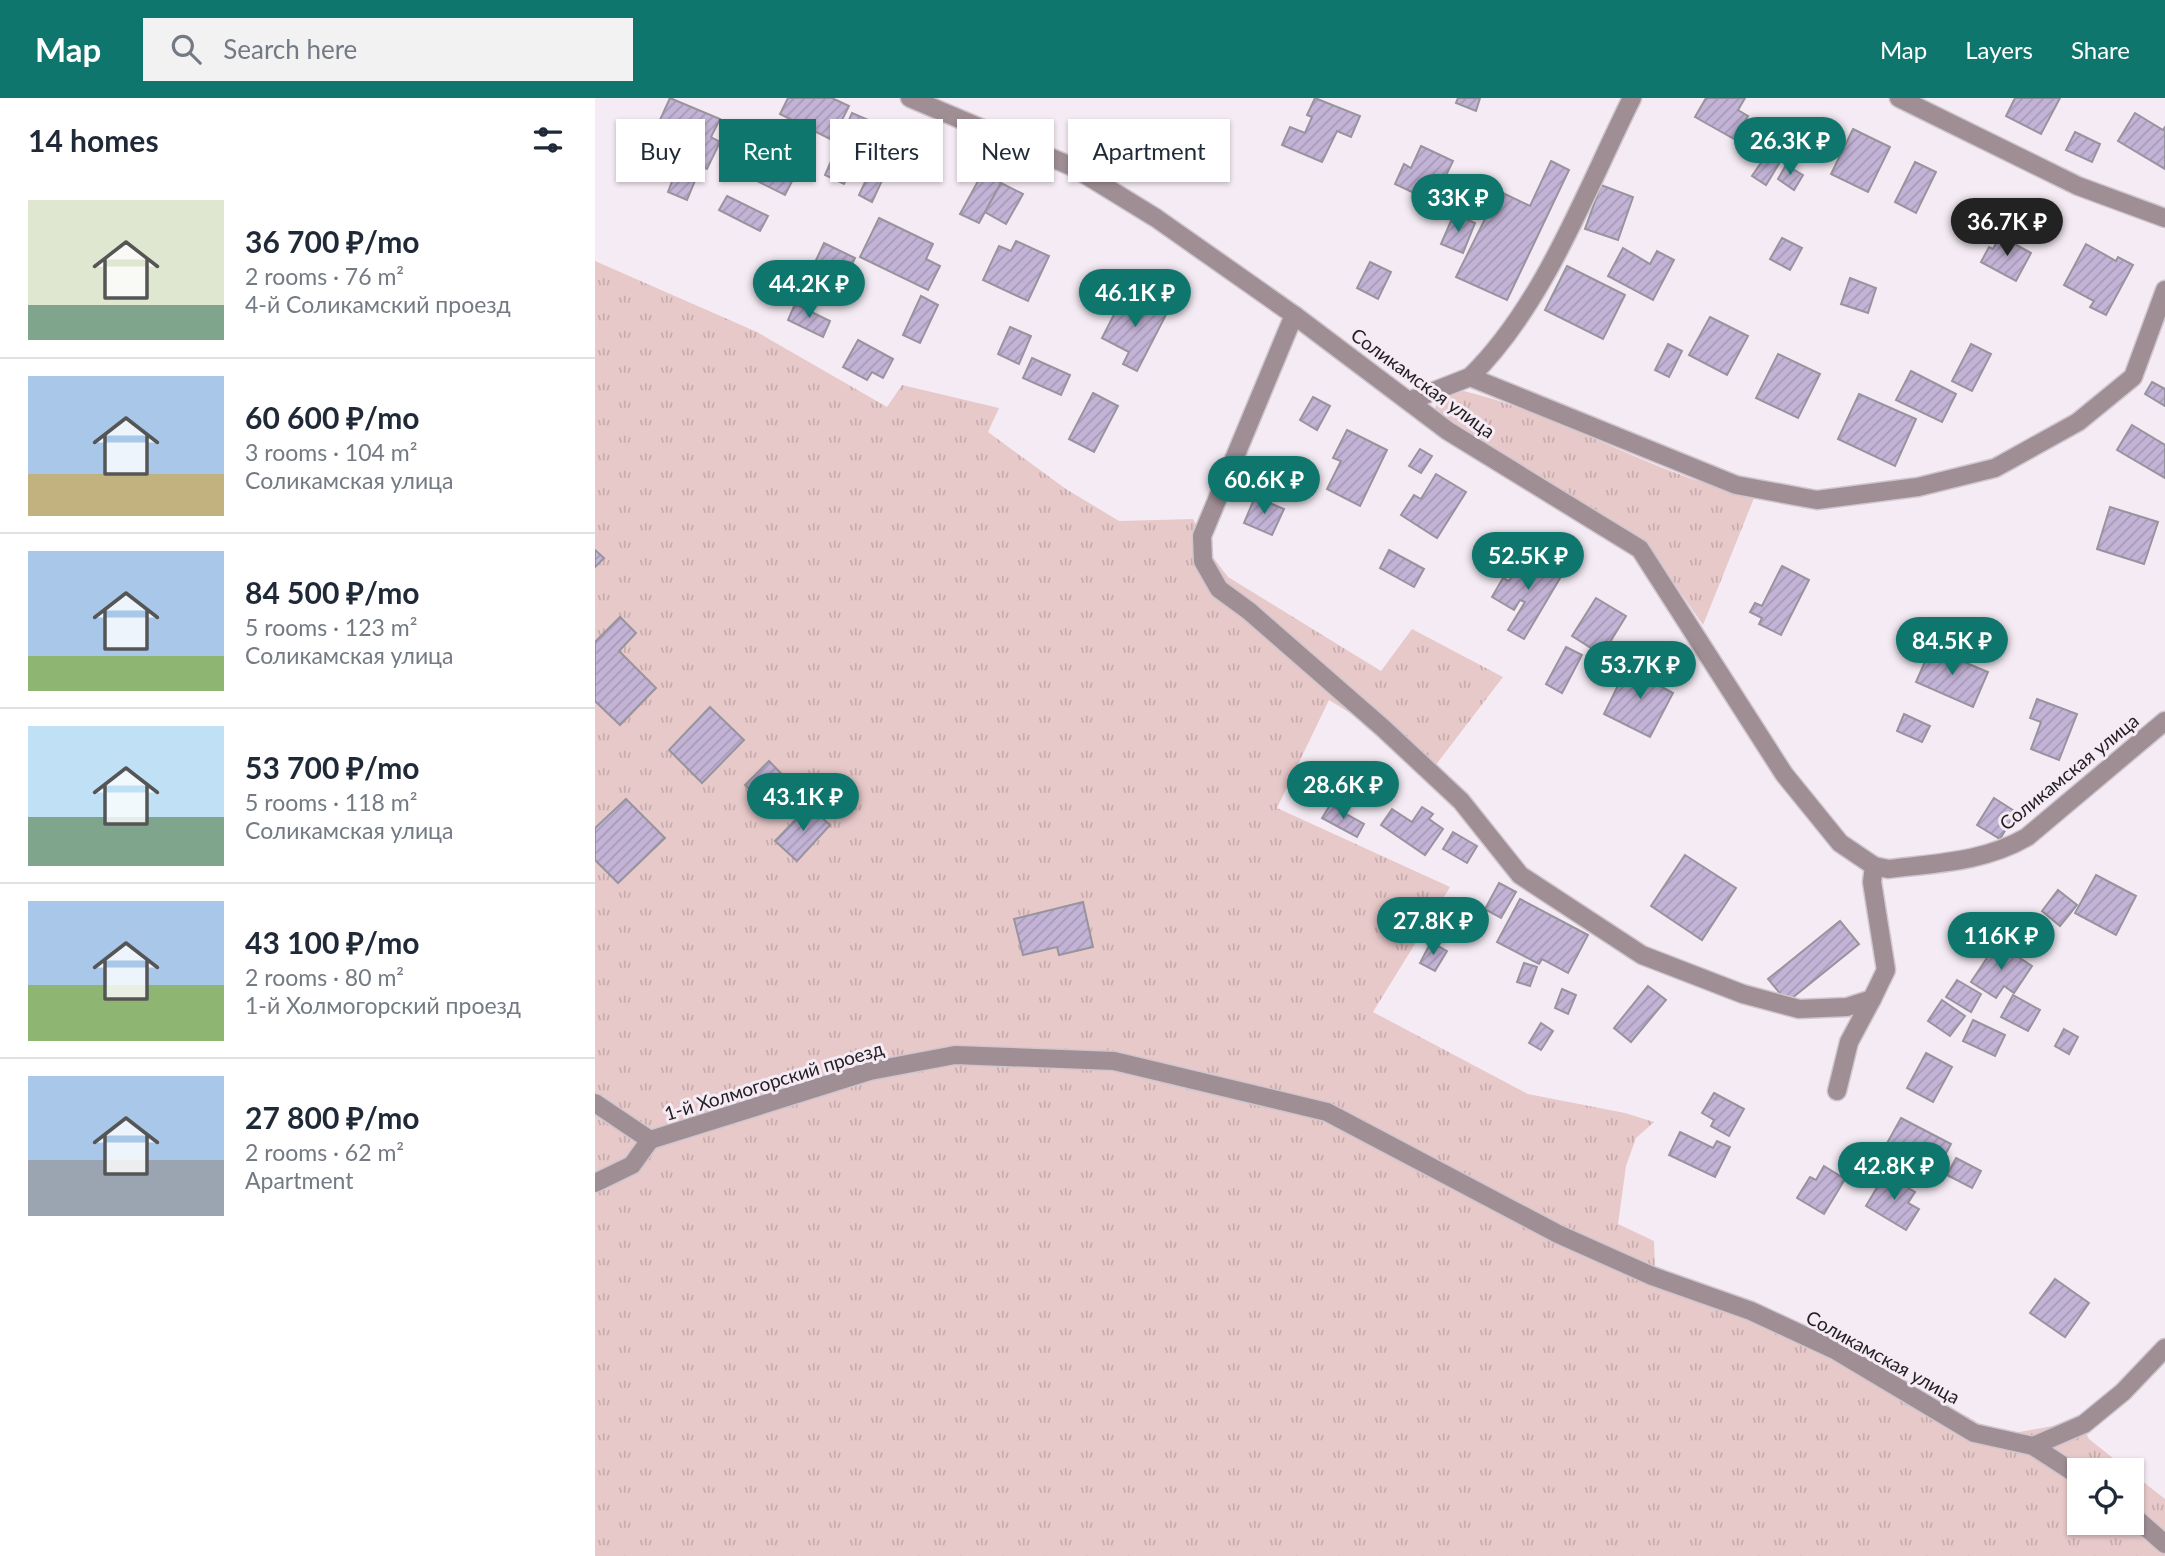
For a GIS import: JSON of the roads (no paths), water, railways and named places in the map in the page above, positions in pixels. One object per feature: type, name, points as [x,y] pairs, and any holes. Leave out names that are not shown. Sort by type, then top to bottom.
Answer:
[{"type":"street","name":"Соликамская улица","points":[[910,98],[1073,167],[1156,218],[1294,315],[1448,431],[1640,549],[1784,774],[1840,843],[1874,866],[1888,869],[1963,860],[2005,849],[2027,837],[2165,722]]},
{"type":"street","points":[[1409,401],[1470,377],[1495,352],[1555,255],[1632,98]]},
{"type":"street","points":[[1899,98],[2078,187],[2165,220]]},
{"type":"street","points":[[1470,377],[1736,485],[1817,500],[1918,487],[1995,468],[2078,422],[2133,377],[2165,290]]},
{"type":"street","points":[[1294,315],[1202,536],[1203,561],[1219,589],[1249,611],[1383,728],[1461,801],[1520,875],[1642,955],[1743,994],[1800,1009],[1847,1007],[1872,999]]},
{"type":"street","points":[[1837,1091],[1849,1042],[1886,970],[1871,882],[1874,866]]},
{"type":"street","name":"1-й Холмогорский проезд","points":[[595,1103],[650,1140],[870,1071],[955,1055],[1114,1060],[1327,1112],[1558,1234]]},
{"type":"street","points":[[595,1183],[632,1165],[650,1140]]},
{"type":"street","name":"Соликамская улица","points":[[1558,1234],[1652,1276],[1751,1311],[1835,1350],[1974,1433],[2033,1446],[2067,1468]]},
{"type":"street","points":[[2033,1446],[2084,1424],[2123,1392],[2165,1348]]},
{"type":"street","points":[[2144,1525],[2165,1544]]}]
